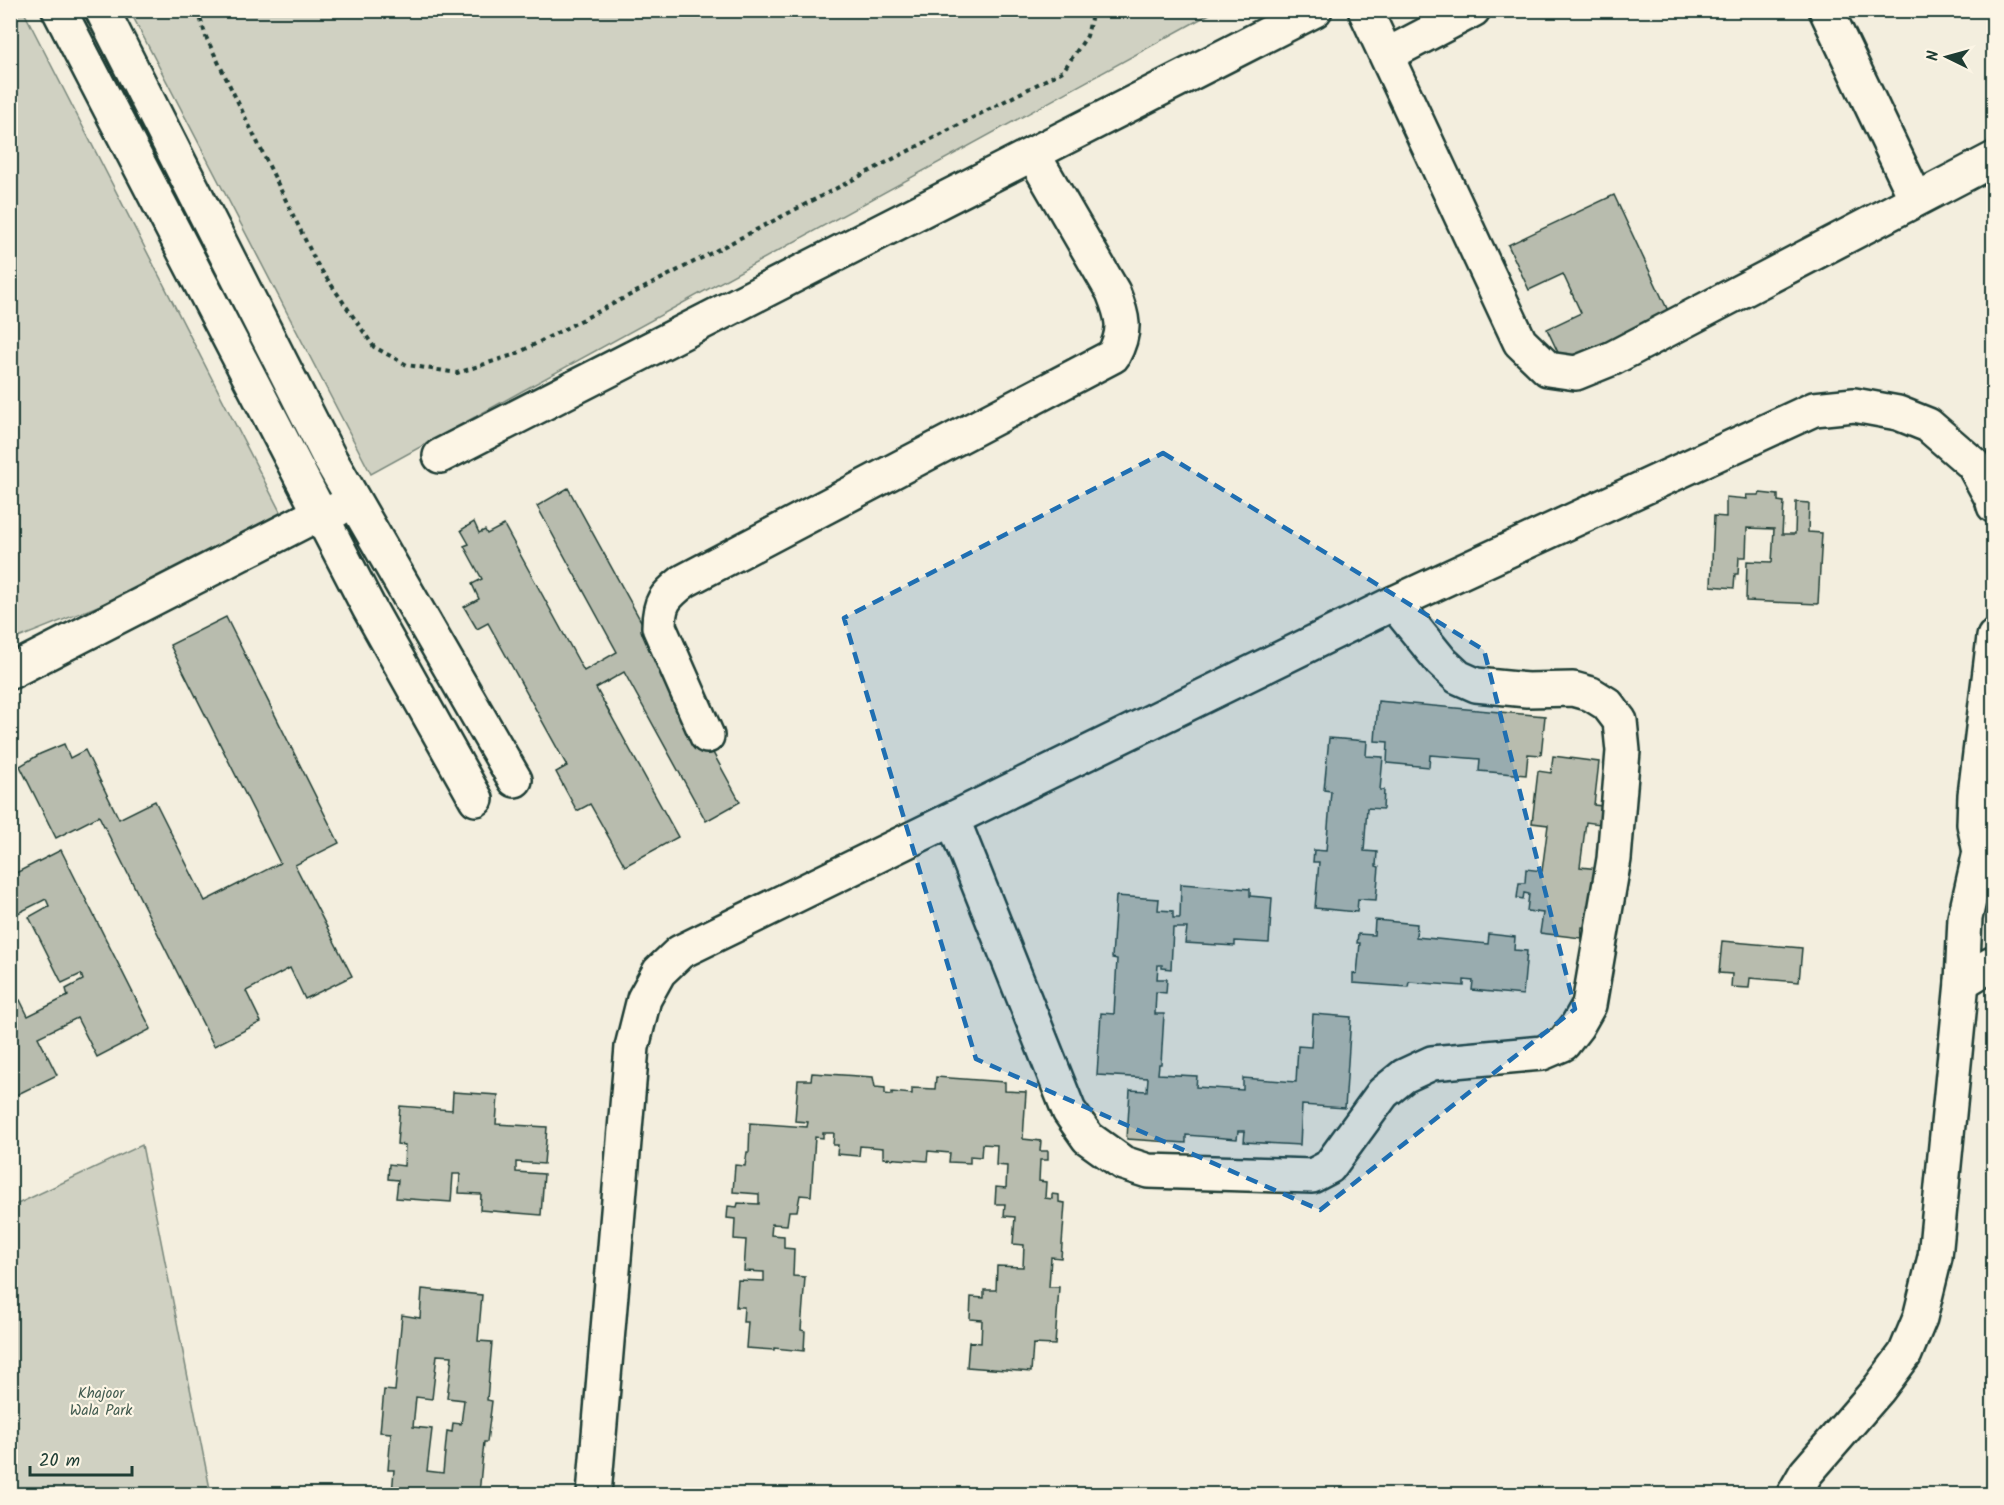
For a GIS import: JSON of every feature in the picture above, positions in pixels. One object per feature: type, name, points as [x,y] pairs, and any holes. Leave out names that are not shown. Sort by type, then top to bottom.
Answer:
[{"type":"lane","points":[[59,10],[369,608],[476,799]]},
{"type":"lane","points":[[102,10],[353,501],[515,780]]},
{"type":"lane","points":[[440,456],[1315,10]]},
{"type":"lane","points":[[1365,10],[1520,342],[1548,369],[1576,373],[1613,358],[1994,159]]},
{"type":"lane","points":[[1387,55],[1473,10]]},
{"type":"lane","points":[[1826,10],[1916,199]]},
{"type":"lane","points":[[707,736],[659,627],[659,609],[668,594],[684,581],[1113,356],[1122,340],[1122,314],[1113,292],[1033,154]]},
{"type":"lane","points":[[594,1494],[632,1047],[644,999],[659,972],[680,952],[1394,603],[1814,409],[1854,405],[1898,413],[1928,425],[1973,464],[1994,506]]},
{"type":"lane","points":[[322,518],[353,501]]},
{"type":"lane","points":[[10,672],[318,514],[322,518]]},
{"type":"lane","points":[[953,820],[1069,1111],[1088,1138],[1123,1163],[1148,1171],[1312,1176],[1329,1167],[1383,1093],[1404,1076],[1431,1063],[1542,1053],[1563,1044],[1589,1005],[1614,859],[1623,751],[1620,721],[1607,704],[1591,694],[1573,689],[1527,690],[1476,685],[1458,677],[1440,661],[1394,603]]},
{"type":"lane","points":[[1794,1494],[1806,1473],[1878,1390],[1905,1354],[1920,1318],[1935,1257],[1962,982],[1965,918],[1987,859],[1974,824],[1975,795],[1990,708],[1994,638]]},
{"type":"lane","points":[[1962,982],[1994,963]]},
{"type":"path","points":[[198,10],[206,37],[317,264],[374,347],[407,364],[457,373],[516,354],[1063,71],[1087,36],[1093,10]]},
{"type":"highlighted area","points":[[1163,453],[1484,650],[1575,1009],[1320,1210],[976,1059],[844,618]]},
{"type":"green space","points":[[23,10],[289,529],[11,641],[10,11]]},
{"type":"green space","points":[[130,11],[1215,11],[371,474]]},
{"type":"green space","name":"Khajoor Wala Park","points":[[142,1145],[211,1494],[11,1494],[11,1207]]},
{"type":"building","points":[[1614,195],[1669,313],[1563,363],[1547,329],[1581,313],[1563,274],[1529,290],[1508,245]]},
{"type":"building","points":[[568,488],[740,802],[706,821],[624,672],[596,688],[678,837],[625,866],[590,804],[577,811],[556,772],[567,766],[488,623],[477,629],[464,607],[479,599],[472,584],[482,579],[464,546],[469,544],[461,530],[474,522],[479,533],[485,530],[487,534],[504,525],[584,671],[617,652],[537,506]]},
{"type":"building","points":[[1760,493],[1778,495],[1778,501],[1784,502],[1782,534],[1795,534],[1796,502],[1809,503],[1808,532],[1822,533],[1818,604],[1746,601],[1747,561],[1772,562],[1774,529],[1747,528],[1746,557],[1739,557],[1734,588],[1711,586],[1714,516],[1726,517],[1726,497],[1747,499],[1746,495],[1759,495]]},
{"type":"building","points":[[226,617],[339,843],[295,865],[352,976],[305,999],[290,968],[246,991],[261,1022],[214,1046],[99,816],[56,838],[20,766],[64,744],[70,758],[85,750],[119,819],[155,801],[205,901],[280,863],[170,645]]},
{"type":"building","points":[[1378,701],[1545,716],[1541,755],[1528,754],[1526,775],[1479,771],[1480,759],[1430,755],[1429,767],[1387,763],[1388,742],[1375,741]]},
{"type":"building","points":[[1329,738],[1367,741],[1366,756],[1383,757],[1380,790],[1384,790],[1383,809],[1367,808],[1364,851],[1377,852],[1376,866],[1379,867],[1376,900],[1358,899],[1357,912],[1315,908],[1319,862],[1313,862],[1314,850],[1326,851],[1331,791],[1324,790]]},
{"type":"building","points":[[1553,756],[1599,762],[1594,805],[1602,806],[1600,824],[1586,822],[1580,867],[1609,870],[1594,928],[1582,927],[1581,938],[1540,933],[1543,913],[1527,911],[1529,894],[1524,893],[1523,899],[1517,898],[1519,883],[1525,883],[1526,869],[1542,871],[1548,825],[1532,823],[1538,771],[1551,773]]},
{"type":"building","points":[[61,850],[151,1029],[97,1057],[77,1018],[38,1037],[57,1075],[10,1098],[10,1005],[20,1000],[28,1016],[68,996],[66,989],[83,980],[81,974],[62,983],[29,917],[49,906],[46,899],[10,917],[10,876]]},
{"type":"building","points":[[1181,884],[1250,889],[1250,896],[1272,898],[1269,943],[1235,941],[1235,946],[1185,943],[1187,928],[1173,928],[1171,969],[1158,965],[1157,979],[1167,979],[1166,993],[1156,992],[1155,1014],[1164,1014],[1161,1064],[1159,1064],[1158,1074],[1197,1076],[1196,1087],[1243,1090],[1243,1078],[1296,1082],[1298,1046],[1311,1047],[1313,1014],[1351,1017],[1345,1108],[1302,1105],[1300,1145],[1244,1142],[1245,1131],[1238,1131],[1237,1139],[1186,1135],[1186,1143],[1127,1139],[1130,1090],[1147,1091],[1148,1078],[1097,1075],[1101,1013],[1114,1014],[1117,959],[1112,958],[1116,896],[1159,899],[1158,910],[1173,911],[1173,918],[1180,918]]},
{"type":"building","points":[[1375,920],[1417,924],[1416,937],[1488,944],[1489,934],[1515,937],[1514,950],[1527,951],[1523,995],[1472,990],[1473,981],[1464,980],[1464,986],[1409,982],[1408,987],[1353,983],[1353,973],[1357,974],[1360,943],[1357,943],[1358,934],[1374,935]]},
{"type":"building","points":[[1722,941],[1802,948],[1799,982],[1750,978],[1749,988],[1731,987],[1732,974],[1719,973]]},
{"type":"building","points":[[812,1073],[873,1077],[875,1087],[885,1088],[885,1094],[892,1095],[892,1092],[912,1094],[912,1088],[935,1089],[936,1077],[1005,1082],[1005,1091],[1026,1092],[1023,1139],[1041,1141],[1040,1151],[1048,1151],[1048,1160],[1040,1160],[1039,1181],[1046,1182],[1045,1198],[1052,1199],[1052,1194],[1059,1195],[1059,1202],[1065,1203],[1061,1258],[1051,1257],[1049,1287],[1059,1287],[1055,1345],[1033,1344],[1031,1372],[967,1367],[969,1342],[981,1343],[982,1320],[970,1319],[971,1297],[984,1298],[984,1290],[996,1290],[997,1266],[1023,1267],[1024,1245],[1013,1244],[1015,1217],[1004,1216],[1005,1204],[995,1204],[996,1187],[1006,1188],[1007,1166],[996,1165],[997,1145],[982,1144],[981,1157],[970,1156],[970,1163],[949,1162],[950,1153],[928,1151],[927,1161],[883,1158],[883,1148],[860,1146],[859,1156],[837,1154],[838,1145],[833,1145],[834,1133],[823,1133],[823,1138],[815,1137],[811,1196],[800,1195],[797,1211],[789,1211],[787,1225],[772,1224],[771,1235],[784,1236],[784,1248],[794,1249],[793,1276],[805,1277],[801,1330],[805,1331],[804,1351],[746,1348],[748,1322],[743,1322],[744,1307],[736,1307],[738,1280],[764,1281],[764,1272],[744,1271],[746,1240],[734,1239],[735,1219],[727,1218],[728,1206],[737,1207],[738,1203],[759,1204],[759,1194],[733,1192],[735,1165],[745,1166],[747,1152],[749,1152],[750,1123],[807,1127],[808,1122],[795,1121],[798,1080],[811,1080]]},
{"type":"building","points":[[453,1092],[498,1095],[496,1124],[547,1127],[544,1164],[516,1162],[516,1172],[544,1174],[541,1215],[480,1210],[481,1194],[459,1193],[460,1174],[453,1174],[451,1202],[396,1198],[398,1180],[388,1179],[389,1164],[404,1166],[405,1145],[397,1144],[400,1106],[452,1110]]},
{"type":"building","points":[[422,1289],[482,1295],[478,1341],[492,1342],[487,1400],[492,1401],[487,1442],[484,1442],[479,1494],[392,1494],[394,1470],[388,1470],[391,1433],[380,1432],[384,1390],[395,1391],[402,1315],[420,1318]],"holes":[[[437,1355],[452,1356],[447,1398],[464,1400],[461,1424],[453,1423],[452,1432],[447,1431],[443,1473],[427,1471],[432,1429],[413,1427],[416,1397],[432,1399]]]}]
